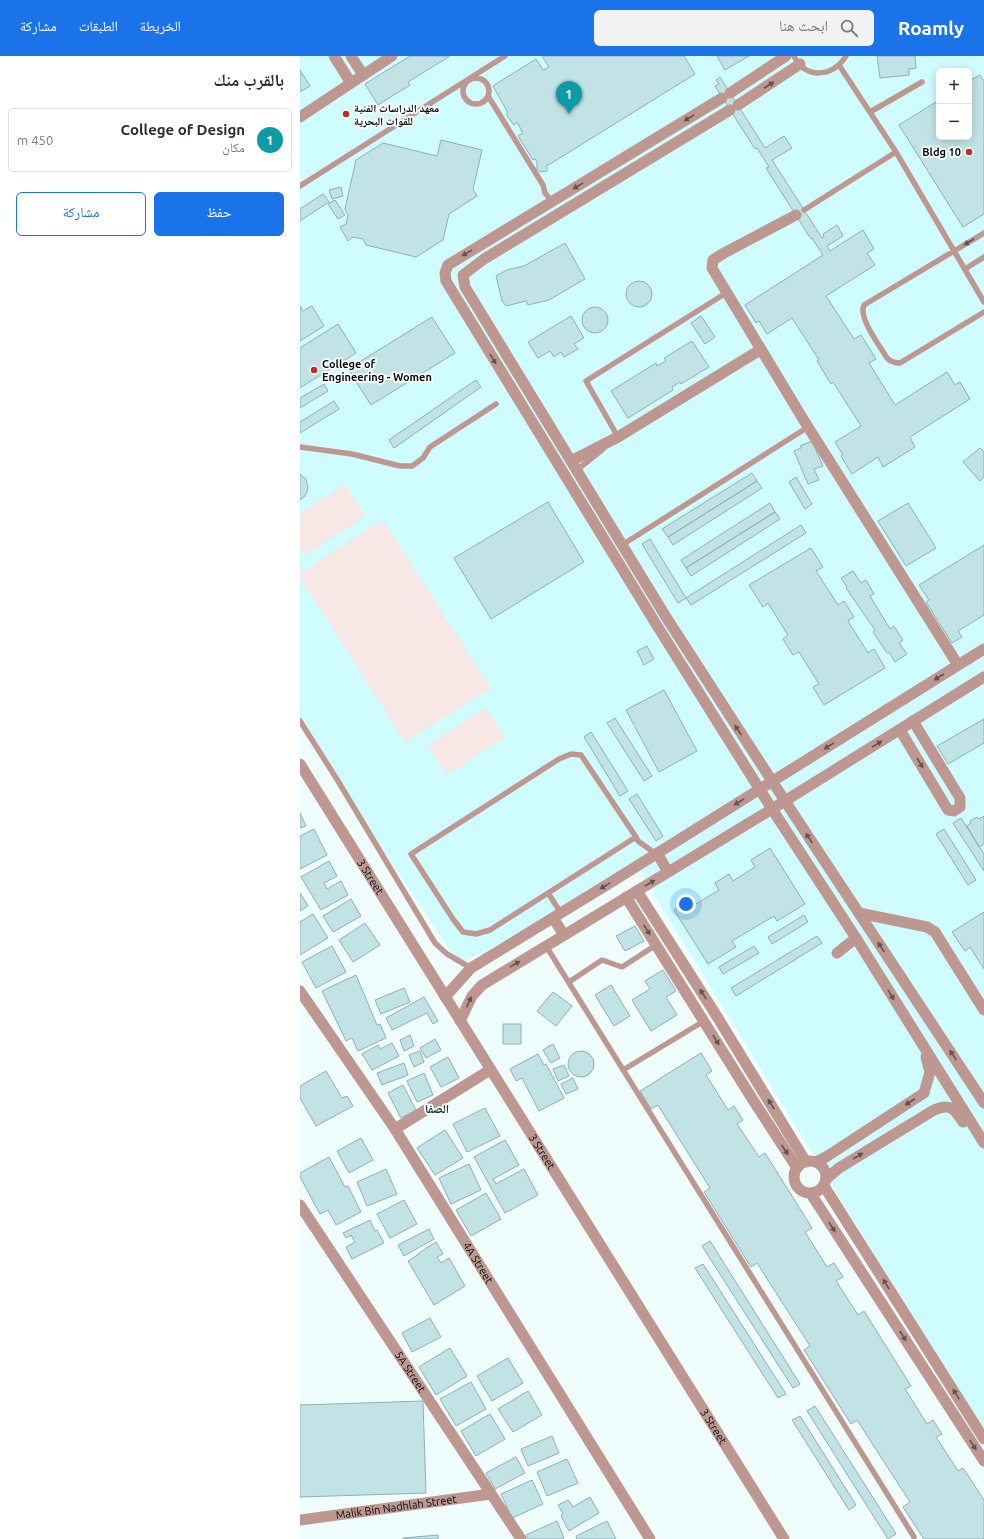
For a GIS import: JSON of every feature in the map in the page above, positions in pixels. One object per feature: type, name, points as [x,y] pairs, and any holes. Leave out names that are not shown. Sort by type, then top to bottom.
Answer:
[{"type":"street","points":[[334,56],[351,83]]},
{"type":"street","points":[[351,56],[363,75]]},
{"type":"street","points":[[300,117],[392,56]]},
{"type":"street","points":[[786,56],[726,95],[448,265],[445,273],[446,281],[759,789],[856,938],[983,1141]]},
{"type":"street","points":[[445,273],[463,275],[484,259],[734,107],[797,60]]},
{"type":"street","points":[[800,213],[724,253],[714,260],[712,268],[757,352],[808,427],[958,665]]},
{"type":"street","points":[[463,275],[465,287],[666,617],[772,782],[984,1103]]},
{"type":"street","points":[[652,416],[757,352]]},
{"type":"street","points":[[565,476],[574,465],[618,437]]},
{"type":"street","points":[[656,624],[666,617]]},
{"type":"street","points":[[445,997],[471,968],[657,854],[984,649]]},
{"type":"street","points":[[460,1021],[472,996],[482,985],[984,678]]},
{"type":"street","points":[[900,730],[948,810],[954,811],[960,808],[960,798],[913,722]]},
{"type":"street","name":"3 Street","points":[[300,764],[784,1539]]},
{"type":"street","points":[[657,854],[668,872]]},
{"type":"street","points":[[637,891],[716,1015],[806,1164]]},
{"type":"street","points":[[626,897],[753,1100],[806,1164],[822,1166],[826,1172],[825,1183],[984,1439]]},
{"type":"street","points":[[859,913],[927,927],[935,932],[984,1010]]},
{"type":"street","points":[[557,916],[564,935]]},
{"type":"street","points":[[836,953],[856,938]]},
{"type":"street","points":[[471,968],[482,985]]},
{"type":"street","name":"4A Street","points":[[300,991],[395,1129],[650,1539]]},
{"type":"street","points":[[922,1045],[930,1072],[924,1093],[826,1157],[806,1164],[794,1175],[794,1182],[798,1189],[804,1193],[811,1194],[818,1191],[839,1168],[943,1106],[952,1108],[959,1115],[968,1130],[983,1141]]},
{"type":"street","points":[[395,1129],[490,1070]]},
{"type":"street","points":[[811,1194],[984,1461]]},
{"type":"street","name":"5A Street","points":[[300,1205],[521,1539]]},
{"type":"street","name":"Malik Bin Nadhlah Street","points":[[300,1520],[492,1494]]},
{"type":"lane","points":[[300,186],[505,56]]},
{"type":"lane","points":[[797,60],[810,71],[818,73],[827,72],[839,65],[846,56]]},
{"type":"lane","points":[[839,65],[896,152],[984,302]]},
{"type":"lane","points":[[488,96],[479,104],[474,104],[466,100],[462,92],[467,81],[475,78],[484,80],[488,87],[488,96],[552,201]]},
{"type":"lane","points":[[870,112],[922,82]]},
{"type":"lane","points":[[800,213],[896,152]]},
{"type":"lane","points":[[984,233],[864,305],[862,309],[864,319],[887,358],[891,362],[900,362],[984,312]]},
{"type":"lane","points":[[965,269],[984,257]]},
{"type":"lane","points":[[652,416],[618,437],[586,381],[726,293]]},
{"type":"lane","points":[[300,447],[318,448],[352,454],[400,466],[412,466],[423,458],[430,447],[496,404]]},
{"type":"lane","points":[[622,544],[808,427]]},
{"type":"lane","points":[[300,721],[338,781],[435,943],[447,954],[471,968]]},
{"type":"lane","points":[[636,837],[490,930],[476,934],[463,932],[452,919],[411,854],[559,759],[571,754],[581,755],[636,837],[638,841],[657,854]]},
{"type":"lane","points":[[548,893],[557,916]]},
{"type":"lane","points":[[569,982],[602,960],[622,967],[656,945]]},
{"type":"lane","points":[[546,946],[914,1537]]},
{"type":"lane","points":[[623,1070],[704,1021]]},
{"type":"shaded area","points":[[300,56],[984,56],[984,1434],[640,871],[459,964],[300,725]]},
{"type":"shaded area","points":[[345,484],[366,516],[305,555],[300,548],[300,514]]},
{"type":"shaded area","points":[[383,520],[491,688],[405,742],[300,578],[300,573]]},
{"type":"shaded area","points":[[485,708],[505,737],[447,775],[427,746]]},
{"type":"building","points":[[410,56],[450,56],[408,82],[410,85],[378,105],[365,84]]},
{"type":"building","points":[[542,56],[684,56],[695,74],[547,165],[547,171],[540,172],[537,169],[537,162],[535,159],[533,160],[518,136],[523,133],[517,122],[514,125],[507,116],[507,111],[493,86],[536,59],[543,70],[549,67]]},
{"type":"building","points":[[717,56],[749,56],[725,70]]},
{"type":"building","points":[[877,56],[915,56],[916,68],[909,69],[909,75],[880,78]]},
{"type":"building","points":[[300,70],[310,86],[300,92]]},
{"type":"building","points":[[980,75],[984,81],[984,214],[963,227],[899,125],[936,102],[936,140],[972,140],[972,79]]},
{"type":"building","points":[[720,77],[765,148],[784,136],[792,148],[772,160],[822,238],[824,237],[823,234],[837,225],[843,236],[827,246],[830,251],[863,230],[874,249],[867,253],[875,265],[826,296],[854,339],[861,335],[876,359],[869,363],[895,405],[947,372],[955,385],[960,382],[970,399],[910,437],[915,447],[883,467],[878,457],[852,474],[841,456],[843,455],[835,442],[861,426],[833,382],[831,384],[817,361],[819,360],[792,318],[767,334],[759,321],[756,323],[745,305],[823,255],[812,238],[811,239],[766,168],[769,167],[757,148],[755,149],[715,86],[719,84],[716,80]]},
{"type":"building","points":[[441,140],[482,150],[473,189],[477,196],[449,214],[443,240],[416,257],[366,245],[363,239],[353,237],[348,241],[340,227],[346,224],[348,215],[345,209],[356,160],[383,143],[437,156]]},
{"type":"building","points":[[341,187],[343,196],[332,199],[329,190]]},
{"type":"building","points":[[323,194],[329,202],[300,221],[300,209]]},
{"type":"building","points":[[335,200],[345,215],[338,219],[328,204]]},
{"type":"building","points":[[565,243],[585,279],[549,300],[528,305],[526,301],[506,306],[502,301],[496,276],[507,270],[524,266]]},
{"type":"building","points":[[639,281],[648,285],[652,294],[648,303],[639,307],[630,303],[626,294],[630,285]]},
{"type":"building","name":"College of Engineering - Women","points":[[300,306],[303,311],[312,306],[324,326],[300,341]]},
{"type":"building","points":[[595,307],[604,311],[608,320],[604,329],[595,333],[586,329],[582,320],[586,311]]},
{"type":"building","points":[[571,316],[584,338],[574,344],[578,349],[564,357],[561,352],[554,357],[550,351],[538,358],[528,342]]},
{"type":"building","points":[[701,316],[715,337],[705,344],[691,323]]},
{"type":"building","points":[[432,317],[455,353],[371,405],[348,369]]},
{"type":"building","name":"College of Engineering - Women","points":[[338,324],[356,353],[300,388],[300,348]]},
{"type":"building","points":[[692,341],[709,367],[681,384],[680,382],[672,387],[673,390],[628,418],[611,391],[656,363],[657,366],[666,361],[664,358]]},
{"type":"building","points":[[476,380],[481,387],[394,448],[389,440]]},
{"type":"building","points":[[324,384],[328,391],[300,408],[300,398]]},
{"type":"building","points":[[334,401],[339,409],[300,433],[300,422]]},
{"type":"building","points":[[812,441],[823,466],[814,469],[819,480],[808,484],[794,451],[801,448],[800,446]]},
{"type":"building","points":[[980,448],[984,452],[984,477],[980,481],[963,462]]},
{"type":"building","points":[[752,473],[757,481],[668,537],[662,529]]},
{"type":"building","points":[[300,474],[306,480],[308,486],[307,492],[300,500]]},
{"type":"building","points":[[796,477],[812,504],[805,509],[789,482]]},
{"type":"building","points":[[757,481],[762,488],[673,545],[668,537]]},
{"type":"building","points":[[548,502],[584,562],[491,619],[454,558]]},
{"type":"building","points":[[770,503],[775,512],[686,568],[681,560]]},
{"type":"building","points":[[908,503],[936,548],[906,566],[878,521]]},
{"type":"building","points":[[775,512],[780,519],[691,576],[686,568]]},
{"type":"building","points":[[801,525],[806,533],[691,605],[686,598]]},
{"type":"building","points":[[650,539],[686,598],[678,603],[642,544]]},
{"type":"building","points":[[984,545],[984,615],[958,631],[962,637],[952,643],[926,602],[929,600],[919,585]]},
{"type":"building","points":[[811,548],[823,567],[816,571],[838,605],[844,601],[854,617],[848,621],[868,653],[874,649],[885,668],[824,705],[813,687],[819,684],[799,652],[793,655],[783,639],[788,635],[768,603],[763,607],[749,585]]},
{"type":"building","points":[[853,571],[861,583],[866,580],[874,594],[870,596],[890,629],[894,626],[903,640],[899,643],[907,654],[895,662],[873,632],[875,630],[846,588],[847,587],[841,578]]},
{"type":"building","points":[[647,646],[654,659],[644,665],[637,651]]},
{"type":"building","points":[[664,690],[697,751],[659,772],[626,710]]},
{"type":"building","points":[[615,718],[652,776],[644,781],[607,723]]},
{"type":"building","points":[[984,719],[984,743],[948,764],[937,746]]},
{"type":"building","points":[[591,732],[628,791],[620,796],[584,737]]},
{"type":"building","points":[[637,794],[663,836],[656,841],[629,799]]},
{"type":"building","points":[[300,813],[306,826],[300,828]]},
{"type":"building","points":[[984,816],[984,844],[979,847],[967,826],[971,823],[970,821],[977,817],[979,819]]},
{"type":"building","points":[[961,818],[984,854],[984,871],[953,823]]},
{"type":"building","points":[[314,829],[327,855],[300,869],[300,836]]},
{"type":"building","points":[[944,829],[976,880],[968,885],[936,834]]},
{"type":"building","points":[[770,848],[805,904],[777,921],[774,916],[732,941],[736,947],[708,964],[674,910],[693,898],[696,904],[719,890],[715,883],[729,874],[733,881],[755,867],[751,860]]},
{"type":"building","points":[[329,861],[337,876],[324,883],[327,889],[341,881],[348,895],[321,910],[301,877]]},
{"type":"building","points":[[300,893],[308,906],[300,911]]},
{"type":"building","points":[[351,899],[361,916],[333,932],[323,916]]},
{"type":"building","points":[[984,912],[984,969],[970,947],[965,951],[952,932]]},
{"type":"building","points":[[313,914],[328,938],[300,955],[300,922]]},
{"type":"building","points":[[804,915],[808,922],[772,944],[768,937]]},
{"type":"building","points":[[365,923],[380,945],[353,962],[339,940]]},
{"type":"building","points":[[635,926],[644,941],[625,951],[616,936]]},
{"type":"building","points":[[817,936],[822,943],[736,996],[731,988]]},
{"type":"building","points":[[332,946],[346,972],[316,988],[302,962]]},
{"type":"building","points":[[754,946],[759,953],[723,974],[719,967]]},
{"type":"building","points":[[663,970],[676,991],[666,997],[677,1015],[651,1031],[632,1000],[650,989],[645,981]]},
{"type":"building","points":[[356,975],[377,1025],[380,1024],[386,1038],[358,1051],[352,1038],[346,1041],[322,991]]},
{"type":"building","points":[[611,985],[630,1016],[614,1026],[595,995]]},
{"type":"building","points":[[404,988],[410,1002],[381,1014],[375,1000]]},
{"type":"building","points":[[553,992],[572,1006],[556,1026],[537,1011]]},
{"type":"building","points":[[424,997],[438,1021],[433,1024],[427,1013],[392,1030],[386,1018]]},
{"type":"building","points":[[503,1024],[521,1024],[521,1044],[503,1044]]},
{"type":"building","points":[[410,1035],[414,1046],[404,1051],[400,1040]]},
{"type":"building","points":[[435,1039],[441,1050],[426,1058],[420,1048]]},
{"type":"building","points":[[392,1043],[399,1056],[372,1070],[362,1054],[378,1045],[380,1049]]},
{"type":"building","points":[[553,1044],[560,1058],[551,1063],[543,1050]]},
{"type":"building","points":[[420,1051],[424,1062],[414,1067],[409,1055]]},
{"type":"building","points":[[581,1051],[590,1055],[594,1064],[590,1073],[581,1077],[572,1073],[568,1064],[572,1055]]},
{"type":"building","points":[[701,1053],[712,1071],[706,1075],[728,1110],[734,1106],[743,1120],[737,1124],[759,1157],[765,1153],[812,1228],[805,1232],[827,1267],[834,1263],[843,1277],[836,1281],[858,1315],[864,1311],[911,1386],[905,1389],[927,1424],[933,1420],[942,1434],[936,1437],[958,1471],[963,1468],[984,1500],[984,1539],[924,1539],[903,1507],[910,1502],[857,1420],[851,1424],[804,1350],[810,1346],[757,1263],[751,1267],[704,1192],[710,1188],[658,1105],[651,1109],[640,1091]]},
{"type":"building","points":[[538,1054],[544,1065],[546,1064],[564,1098],[539,1111],[522,1078],[516,1081],[510,1069]]},
{"type":"building","points":[[448,1057],[459,1078],[441,1087],[430,1067]]},
{"type":"building","points":[[404,1063],[408,1075],[382,1085],[377,1073]]},
{"type":"building","points":[[564,1065],[569,1076],[558,1081],[553,1069]]},
{"type":"building","points":[[326,1071],[342,1098],[347,1096],[353,1106],[316,1126],[300,1098],[300,1086]]},
{"type":"building","points":[[424,1073],[433,1095],[417,1102],[407,1081]]},
{"type":"building","points":[[573,1078],[578,1089],[566,1094],[561,1084]]},
{"type":"building","points":[[403,1085],[416,1110],[401,1118],[388,1093]]},
{"type":"building","points":[[485,1108],[500,1136],[467,1152],[453,1124]]},
{"type":"building","points":[[445,1130],[463,1158],[435,1175],[417,1148]]},
{"type":"building","points":[[361,1138],[373,1160],[349,1173],[337,1151]]},
{"type":"building","points":[[505,1140],[519,1165],[493,1179],[496,1184],[524,1169],[538,1195],[505,1213],[474,1157]]},
{"type":"building","points":[[329,1157],[345,1187],[348,1186],[361,1212],[336,1225],[328,1210],[320,1214],[300,1177],[300,1173]]},
{"type":"building","points":[[469,1164],[481,1190],[451,1204],[439,1178]]},
{"type":"building","points":[[386,1169],[397,1194],[367,1206],[357,1182]]},
{"type":"building","points":[[486,1193],[501,1219],[471,1236],[456,1210]]},
{"type":"building","points":[[404,1200],[417,1224],[390,1238],[377,1214]]},
{"type":"building","points":[[370,1220],[375,1231],[377,1230],[384,1243],[352,1259],[346,1247],[355,1242],[351,1235],[346,1238],[343,1233]]},
{"type":"building","points":[[429,1229],[434,1239],[404,1256],[398,1245]]},
{"type":"building","points":[[710,1241],[800,1384],[793,1388],[702,1246]]},
{"type":"building","points":[[436,1242],[443,1254],[437,1257],[441,1263],[449,1258],[465,1286],[434,1305],[408,1261]]},
{"type":"building","points":[[703,1264],[786,1394],[778,1398],[695,1268]]},
{"type":"building","points":[[430,1318],[441,1337],[412,1352],[402,1333]]},
{"type":"building","points":[[450,1348],[467,1376],[436,1395],[419,1367]]},
{"type":"building","points":[[508,1358],[523,1383],[492,1401],[477,1376]]},
{"type":"building","points":[[471,1382],[486,1409],[456,1426],[440,1399]]},
{"type":"building","points":[[528,1391],[542,1415],[513,1432],[498,1409]]},
{"type":"building","points":[[423,1401],[426,1493],[300,1497],[300,1405]]},
{"type":"building","points":[[815,1406],[896,1534],[888,1539],[807,1411]]},
{"type":"building","points":[[490,1414],[505,1439],[476,1456],[461,1431]]},
{"type":"building","points":[[800,1416],[856,1505],[849,1510],[792,1420]]},
{"type":"building","points":[[552,1436],[559,1453],[528,1466],[521,1449]]},
{"type":"building","points":[[516,1457],[525,1473],[495,1489],[486,1473]]},
{"type":"building","points":[[567,1459],[578,1483],[547,1496],[537,1472]]},
{"type":"building","points":[[532,1480],[543,1504],[512,1518],[501,1494]]},
{"type":"building","points":[[590,1497],[599,1513],[569,1531],[561,1516],[563,1514],[558,1505],[568,1500],[573,1507]]},
{"type":"building","points":[[557,1521],[564,1538],[528,1539],[526,1535]]},
{"type":"building","points":[[607,1521],[616,1539],[577,1539],[576,1536]]},
{"type":"building","points":[[438,1535],[438,1539],[403,1539],[403,1538]]},
{"type":"place","name":"معهد الدراسات الفنية للقوات البحرية","points":[[346,114]]},
{"type":"place","name":"College of Design","points":[[569,114]]},
{"type":"place","name":"Bldg 10","points":[[969,152]]},
{"type":"place","name":"College of Engineering - Women","points":[[314,370]]},
{"type":"district","name":"الصفا","points":[[437,1109]]}]
